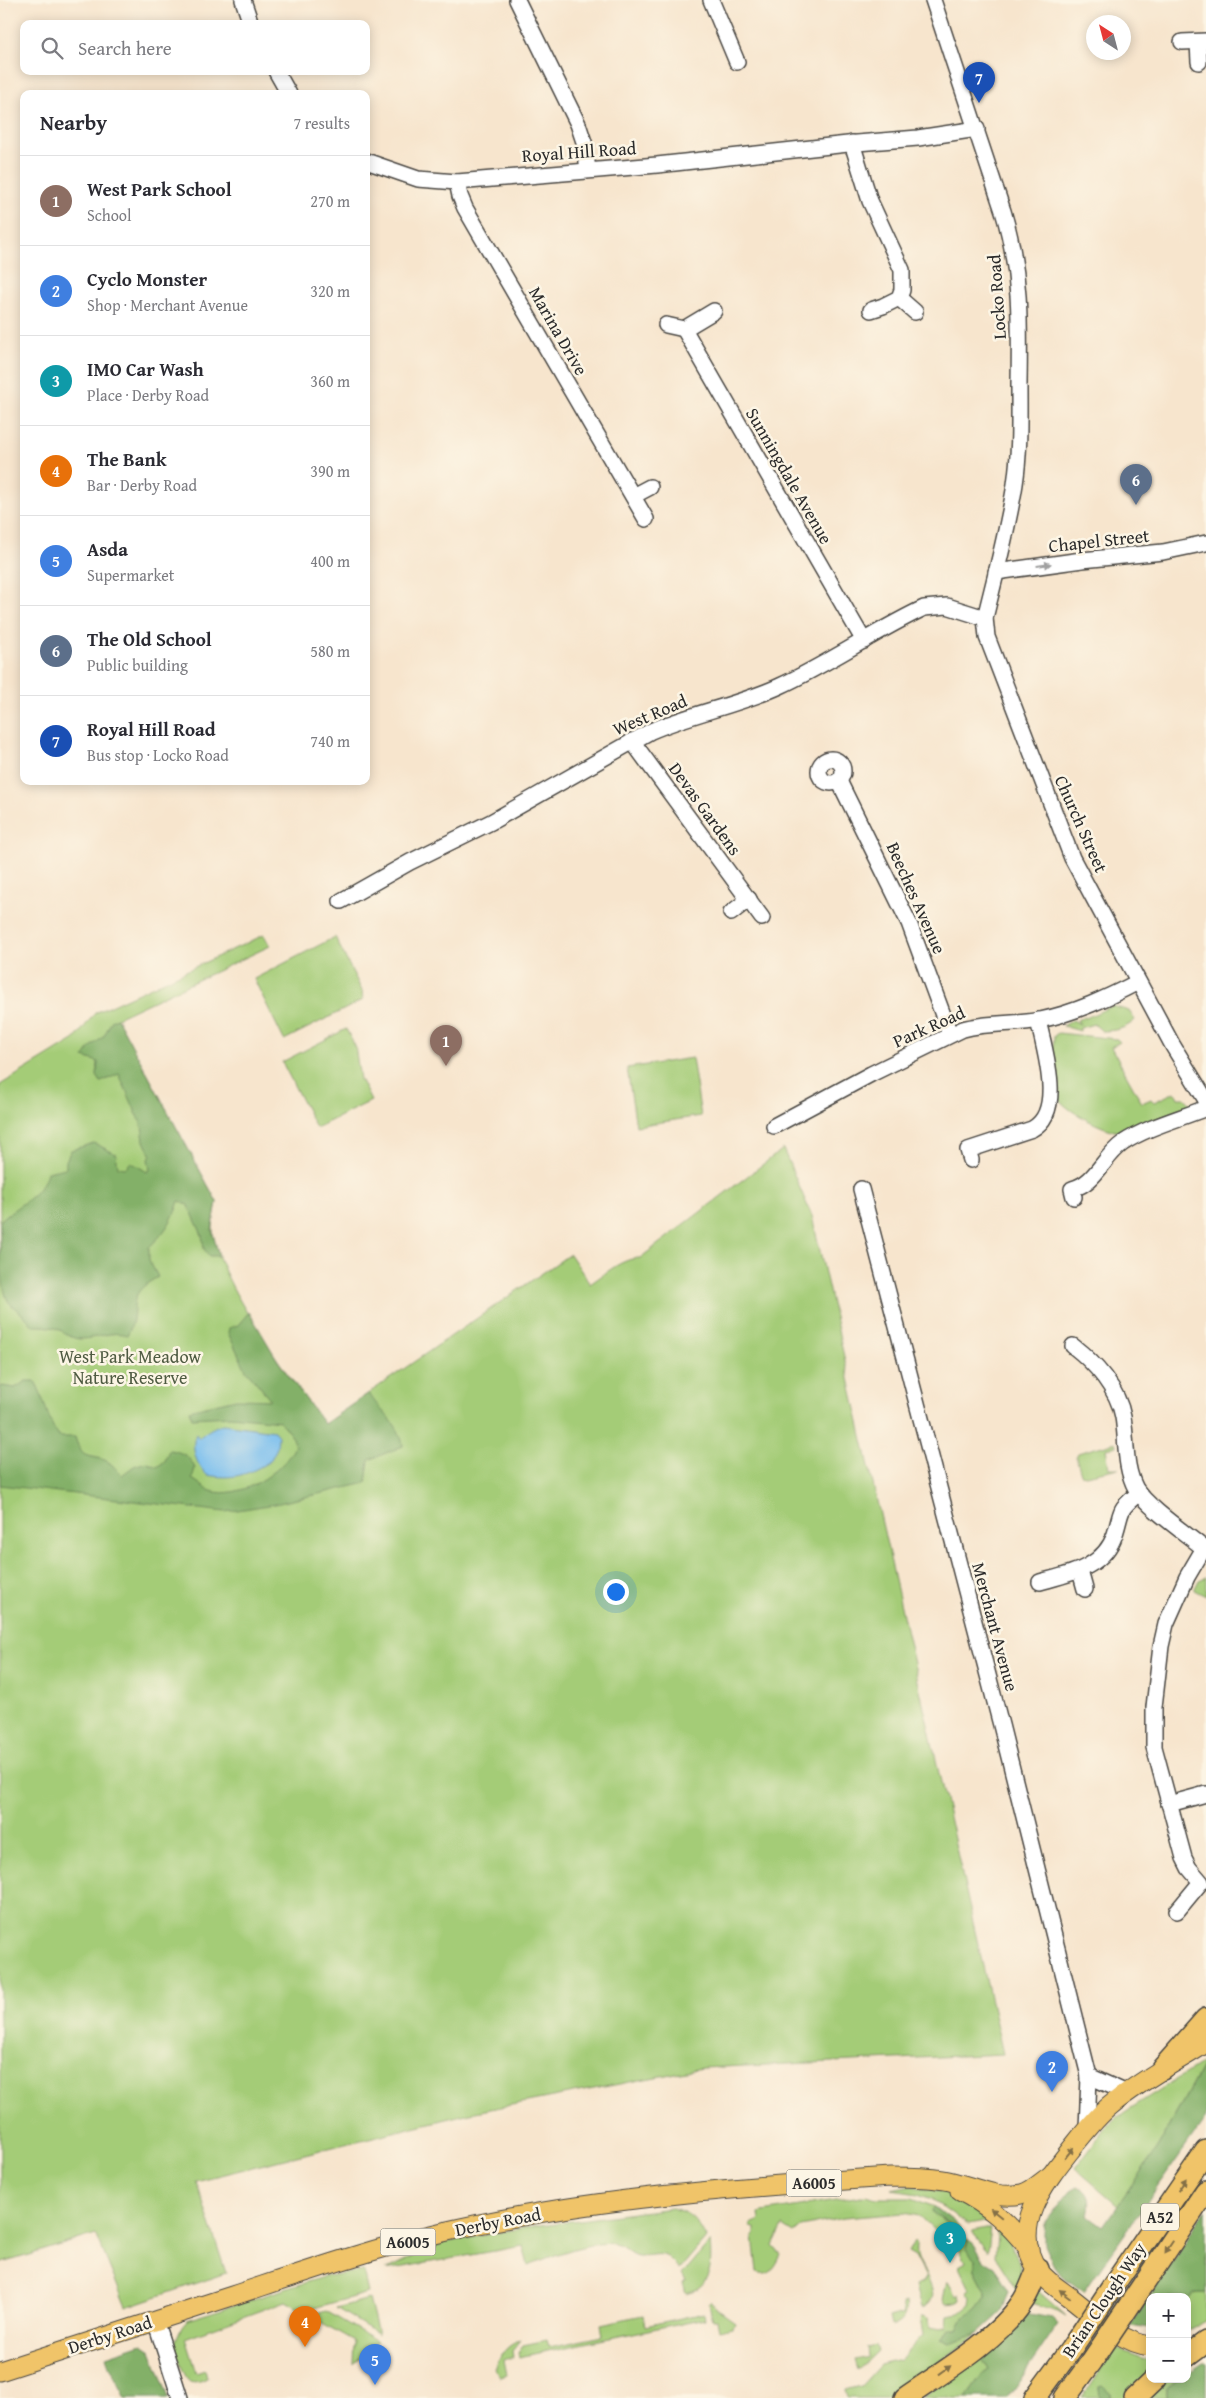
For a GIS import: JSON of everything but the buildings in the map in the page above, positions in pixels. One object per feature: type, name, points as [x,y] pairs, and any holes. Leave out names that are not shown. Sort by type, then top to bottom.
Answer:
[{"type":"highway","points":[[1162,2069],[1206,2019]]},
{"type":"highway","name":"Brian Clough Way","points":[[1035,2398],[1206,2151]]},
{"type":"highway","name":"Brian Clough Way","points":[[1066,2398],[1206,2191]]},
{"type":"highway","points":[[905,2398],[974,2350],[1006,2322],[1022,2304],[1038,2269]]},
{"type":"highway","points":[[1191,2353],[1206,2342]]},
{"type":"highway","points":[[1023,2398],[1065,2356]]},
{"type":"highway","points":[[1135,2398],[1151,2383]]},
{"type":"main road","name":"A6005","points":[[1050,2176],[1108,2107],[1162,2069],[1206,2043]]},
{"type":"main road","name":"Derby Road","points":[[0,2372],[309,2270],[444,2232],[524,2216],[595,2205],[714,2191],[890,2177],[926,2178],[1001,2194],[1015,2195],[1026,2192],[1050,2176]]},
{"type":"main road","points":[[1029,2249],[1027,2238],[1034,2202],[1050,2176]]},
{"type":"main road","name":"Derby Road","points":[[926,2178],[987,2206],[1012,2228],[1029,2249]]},
{"type":"main road","name":"A6005","points":[[1029,2249],[1038,2269],[1050,2282],[1122,2336],[1138,2344],[1146,2345]]},
{"type":"main road","points":[[1191,2340],[1206,2333]]},
{"type":"street","points":[[243,0],[250,20]]},
{"type":"street","points":[[517,0],[578,124],[584,142],[588,170]]},
{"type":"street","points":[[711,0],[737,62]]},
{"type":"street","name":"Locko Road","points":[[933,0],[977,129],[1011,238],[1017,272],[1019,344],[1018,463],[1011,506],[996,572]]},
{"type":"street","points":[[1195,42],[1199,62]]},
{"type":"street","points":[[278,75],[287,90]]},
{"type":"street","name":"Royal Hill Road","points":[[370,162],[418,179],[457,182],[588,170],[657,166],[852,143],[918,138],[977,129]]},
{"type":"street","points":[[852,143],[870,202],[902,266],[902,284],[899,298]]},
{"type":"street","name":"Marina Drive","points":[[457,182],[462,202],[646,519]]},
{"type":"street","points":[[871,310],[899,298]]},
{"type":"street","points":[[899,298],[915,312]]},
{"type":"street","points":[[666,325],[684,330],[714,311]]},
{"type":"street","name":"Sunningdale Avenue","points":[[684,330],[864,642]]},
{"type":"street","points":[[633,496],[650,487]]},
{"type":"street","name":"Chapel Street","points":[[996,572],[1082,560],[1163,552],[1206,543]]},
{"type":"street","name":"Church Street","points":[[996,572],[986,618],[990,648],[1072,858],[1185,1068],[1206,1100]]},
{"type":"street","name":"West Road","points":[[341,901],[410,862],[491,822],[632,741],[669,723],[772,689],[930,606],[947,606],[986,618]]},
{"type":"street","name":"Devas Gardens","points":[[632,741],[762,918]]},
{"type":"street","name":"Beeches Avenue","points":[[839,781],[909,923],[950,1034]]},
{"type":"street","points":[[731,913],[749,899]]},
{"type":"street","name":"Park Road","points":[[774,1126],[950,1034],[978,1025],[1038,1020],[1098,1001],[1138,982]]},
{"type":"street","points":[[971,1160],[968,1150],[1032,1129],[1054,1112],[1038,1020]]},
{"type":"street","points":[[1074,1197],[1072,1189],[1092,1178],[1111,1154],[1122,1144],[1206,1108]]},
{"type":"street","name":"Merchant Avenue","points":[[861,1190],[1001,1725],[1089,2076],[1087,2130]]},
{"type":"street","points":[[1073,1346],[1098,1370],[1115,1396],[1128,1406],[1130,1471],[1139,1493],[1205,1549],[1180,1592],[1166,1624],[1161,1646],[1153,1732],[1156,1754],[1186,1864],[1201,1882],[1177,1911]]},
{"type":"street","points":[[1040,1582],[1080,1571],[1093,1565],[1111,1542],[1121,1509],[1139,1493]]},
{"type":"street","points":[[1080,1571],[1085,1589]]},
{"type":"street","points":[[1169,1804],[1206,1794]]},
{"type":"street","points":[[1089,2076],[1127,2093]]},
{"type":"street","points":[[156,2320],[180,2398]]},
{"type":"green space","name":"West Park Meadow Nature Reserve","points":[[264,935],[270,946],[117,1018],[217,1202],[213,1229],[217,1249],[226,1274],[257,1329],[324,1424],[570,1254],[590,1284],[620,1264],[640,1258],[783,1149],[812,1216],[1003,2054],[702,2068],[470,2113],[196,2181],[226,2273],[126,2307],[96,2234],[0,2264],[0,1085],[75,1039],[95,1013]]},
{"type":"green space","points":[[335,937],[362,991],[363,1000],[284,1040],[254,979]]},
{"type":"green space","points":[[1112,1006],[1129,1011],[1135,1020],[1120,1029],[1111,1031],[1102,1031],[1094,1024],[1080,1028],[1080,1031],[1063,1026],[1073,1020],[1080,1024],[1077,1020]]},
{"type":"green space","points":[[117,1018],[217,1202],[212,1230],[219,1256],[209,1256],[204,1249],[202,1235],[188,1204],[179,1201],[167,1226],[149,1247],[149,1260],[158,1277],[139,1291],[127,1335],[110,1334],[78,1339],[54,1328],[33,1326],[8,1301],[3,1285],[0,1221],[28,1200],[40,1188],[47,1172],[66,1168],[66,1161],[71,1150],[94,1143],[116,1154],[118,1167],[125,1168],[131,1162],[147,1172],[150,1170],[148,1159],[151,1156],[144,1141],[142,1126],[119,1074],[101,1082],[97,1076],[98,1062],[84,1057],[90,1048],[104,1036],[112,1020]]},
{"type":"green space","points":[[346,1029],[355,1046],[360,1079],[371,1101],[316,1128],[282,1062]]},
{"type":"green space","points":[[1058,1033],[1117,1039],[1120,1042],[1111,1047],[1142,1103],[1151,1099],[1154,1102],[1175,1092],[1178,1098],[1185,1098],[1193,1107],[1129,1133],[1111,1130],[1078,1115],[1060,1101],[1054,1090],[1051,1050],[1053,1049],[1054,1036]]},
{"type":"green space","points":[[692,1058],[701,1116],[636,1126],[627,1068]]},
{"type":"green space","points":[[249,1312],[278,1361],[324,1424],[369,1393],[394,1424],[403,1446],[369,1460],[366,1483],[275,1504],[225,1512],[0,1485],[0,1389],[2,1386],[15,1388],[26,1381],[35,1381],[59,1437],[75,1437],[84,1454],[107,1461],[122,1475],[134,1466],[146,1462],[157,1467],[165,1461],[169,1450],[182,1453],[188,1458],[195,1468],[192,1479],[211,1491],[222,1493],[235,1491],[260,1482],[281,1465],[295,1446],[293,1438],[280,1421],[231,1416],[192,1418],[189,1410],[236,1399],[271,1400],[246,1370],[228,1333],[229,1328],[238,1325]]},
{"type":"green space","points":[[1116,1442],[1117,1446],[1106,1448],[1109,1468],[1119,1468],[1086,1475],[1081,1474],[1076,1457],[1078,1453]]},
{"type":"green space","points":[[1206,1577],[1206,1596],[1194,1590],[1199,1580]]},
{"type":"green space","points":[[1206,2060],[1206,2118],[1084,2292],[1062,2276],[1054,2266],[1044,2244],[1045,2223],[1071,2190],[1078,2186],[1088,2195],[1090,2206],[1088,2215],[1103,2226],[1158,2147]]},
{"type":"green space","points":[[1205,2061],[1158,2147],[1118,2205],[1075,2168],[1108,2125],[1117,2117]]},
{"type":"green space","points":[[911,2186],[944,2192],[959,2197],[991,2221],[968,2225],[932,2199],[918,2194],[892,2190]]},
{"type":"green space","points":[[867,2195],[876,2198],[911,2198],[935,2207],[932,2210],[933,2213],[968,2241],[966,2248],[975,2259],[975,2270],[985,2289],[985,2297],[976,2309],[964,2318],[958,2329],[978,2334],[890,2398],[848,2398],[846,2390],[861,2386],[880,2365],[900,2360],[923,2335],[920,2319],[922,2316],[928,2318],[930,2328],[947,2326],[948,2315],[960,2313],[970,2305],[971,2297],[967,2291],[970,2289],[959,2266],[966,2262],[956,2243],[950,2244],[942,2233],[938,2234],[919,2216],[904,2213],[844,2218],[801,2227],[794,2233],[783,2226],[773,2246],[781,2255],[772,2269],[762,2273],[757,2272],[753,2236],[755,2235],[755,2228],[751,2227],[751,2224],[760,2220],[759,2213]]},
{"type":"green space","points":[[935,2207],[958,2225],[965,2237],[974,2244],[984,2261],[994,2267],[1009,2291],[1002,2312],[978,2334],[949,2343],[940,2339],[948,2329],[958,2329],[964,2318],[976,2309],[985,2297],[985,2289],[975,2270],[975,2259],[966,2248],[968,2241],[960,2243],[951,2238],[950,2225],[933,2213],[932,2210]]},
{"type":"green space","points":[[672,2208],[693,2218],[706,2238],[679,2270],[665,2256],[636,2256],[618,2245],[597,2244],[573,2249],[528,2265],[523,2246],[386,2270],[442,2243],[533,2226]]},
{"type":"green space","points":[[1206,2210],[1206,2293],[1193,2293],[1191,2295],[1191,2293],[1152,2293]]},
{"type":"green space","points":[[998,2226],[1009,2241],[1020,2265],[1021,2274],[1018,2292],[995,2256]]},
{"type":"green space","points":[[991,2228],[988,2251],[972,2232]]},
{"type":"green space","points":[[914,2241],[917,2243],[918,2259],[933,2292],[929,2304],[922,2308],[916,2285],[924,2281],[926,2277],[915,2256],[908,2252]]},
{"type":"green space","points":[[710,2242],[709,2274],[701,2286],[686,2293],[683,2283],[686,2281],[682,2275]]},
{"type":"green space","points":[[363,2271],[368,2293],[303,2311],[286,2301],[185,2338],[196,2373],[205,2370],[207,2378],[192,2382],[187,2379],[178,2357],[175,2342],[182,2326],[187,2320],[326,2276]]},
{"type":"green space","points":[[947,2280],[956,2296],[959,2294],[960,2300],[956,2303],[946,2304],[943,2300]]},
{"type":"green space","points":[[1038,2291],[1066,2316],[1058,2311],[1031,2303]]},
{"type":"green space","points":[[1193,2293],[1206,2293],[1206,2320],[1191,2328],[1191,2295]]},
{"type":"green space","points":[[369,2299],[378,2334],[336,2308]]},
{"type":"green space","points":[[711,2301],[718,2310],[735,2322],[733,2327],[719,2330],[717,2320],[713,2320],[709,2304]]},
{"type":"green space","points":[[906,2302],[904,2317],[900,2322],[892,2326],[890,2317],[904,2313],[902,2303]]},
{"type":"green space","points":[[1146,2302],[1146,2328],[1130,2326]]},
{"type":"green space","points":[[326,2311],[377,2341],[353,2364],[354,2341],[310,2316]]},
{"type":"green space","points":[[704,2313],[705,2318],[519,2357],[518,2353],[523,2345],[547,2340],[549,2347],[603,2336],[601,2324],[643,2315],[645,2326]]},
{"type":"green space","points":[[1023,2313],[1052,2318],[1058,2324],[1008,2398],[966,2398],[983,2374],[989,2370],[981,2357]]},
{"type":"green space","points":[[521,2340],[512,2351],[513,2357],[504,2360],[507,2375],[499,2377],[495,2369],[502,2355],[507,2348]]},
{"type":"green space","points":[[142,2344],[151,2350],[169,2398],[126,2398],[109,2366],[106,2356]]},
{"type":"green space","points":[[876,2345],[878,2351],[858,2370],[855,2360],[868,2357],[867,2347]]},
{"type":"green space","points":[[1115,2348],[1146,2360],[1146,2377],[1124,2398],[1111,2398],[1111,2394],[1099,2387],[1100,2398],[1082,2398]]},
{"type":"green space","points":[[981,2357],[989,2370],[983,2374],[966,2398],[921,2398]]},
{"type":"green space","points":[[1206,2362],[1206,2398],[1167,2398],[1167,2389],[1174,2383],[1191,2383],[1191,2370]]},
{"type":"green space","points":[[1163,2383],[1174,2383],[1167,2389],[1167,2398],[1146,2398]]},
{"type":"green space","points":[[1102,2386],[1111,2394],[1111,2398],[1100,2398],[1099,2387]]},
{"type":"water","points":[[223,1424],[274,1431],[278,1436],[277,1448],[270,1461],[255,1470],[240,1475],[225,1477],[207,1475],[200,1467],[194,1451],[194,1439],[196,1434],[199,1438]]},
{"type":"place","name":"Royal Hill Road","points":[[979,103]]},
{"type":"place","name":"The Old School","points":[[1136,505]]},
{"type":"place","name":"West Park School","points":[[446,1066]]},
{"type":"place","name":"Cyclo Monster","points":[[1052,2092]]},
{"type":"place","name":"IMO Car Wash","points":[[950,2263]]},
{"type":"place","name":"The Bank","points":[[305,2347]]},
{"type":"place","name":"Asda","points":[[375,2385]]}]
